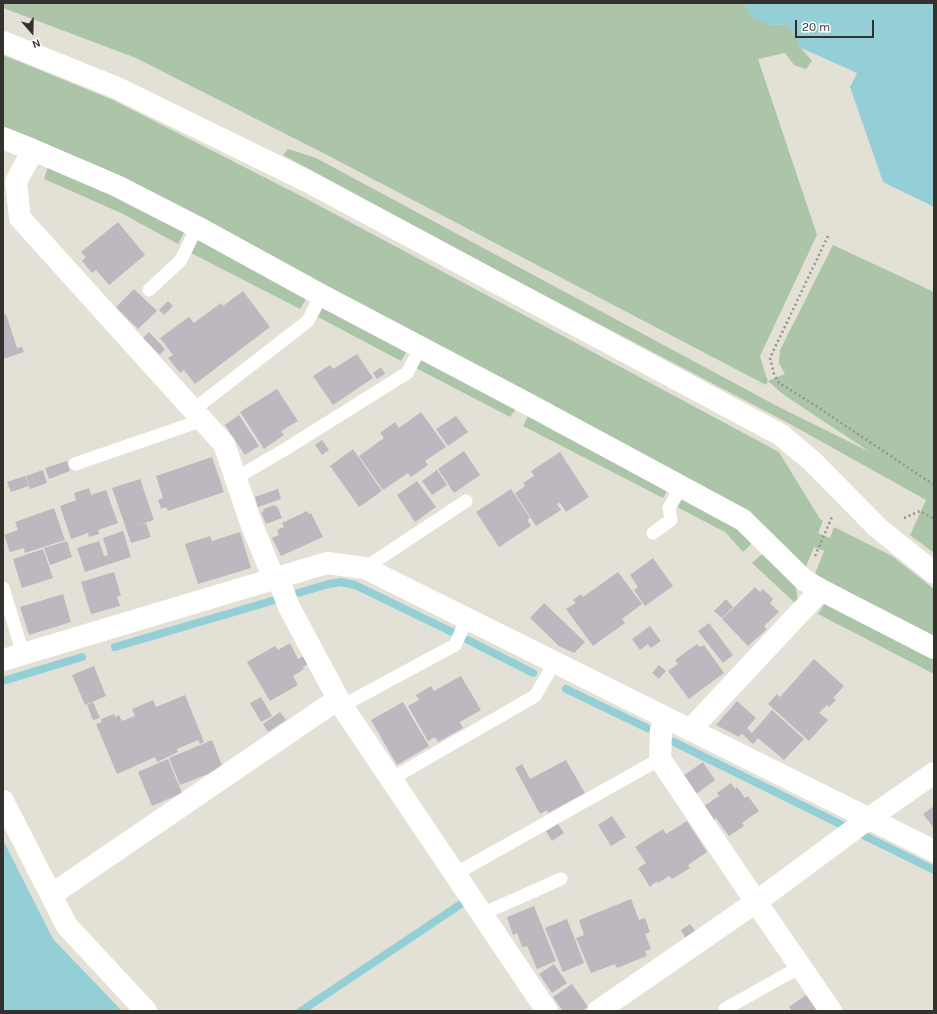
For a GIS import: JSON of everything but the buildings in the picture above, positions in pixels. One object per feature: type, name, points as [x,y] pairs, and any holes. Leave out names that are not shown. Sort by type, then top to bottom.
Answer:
[{"type":"street","points":[[3,42],[117,88],[307,181],[781,435],[812,461],[878,528],[934,573]]},
{"type":"street","points":[[3,138],[117,186],[197,227],[321,295],[743,520],[804,580],[934,648]]},
{"type":"street","points":[[33,150],[16,182],[20,218],[224,444],[251,523],[276,579],[289,607],[340,702],[547,1011]]},
{"type":"street","points":[[13,657],[327,564],[365,568],[934,851]]},
{"type":"street","points":[[690,730],[821,590]]},
{"type":"street","points":[[51,895],[340,702]]},
{"type":"street","points":[[668,719],[661,730],[660,759],[831,1011]]},
{"type":"street","points":[[598,1011],[756,902],[868,819],[934,773]]},
{"type":"street","points":[[3,801],[66,926],[146,1011]]},
{"type":"lane","points":[[149,290],[181,260],[197,227]]},
{"type":"lane","points":[[75,464],[198,415],[308,321],[321,295]]},
{"type":"lane","points":[[236,478],[284,450],[407,373],[421,347]]},
{"type":"lane","points":[[653,533],[671,520],[669,508],[681,487]]},
{"type":"lane","points":[[365,568],[466,501]]},
{"type":"lane","points":[[3,588],[13,657]]},
{"type":"lane","points":[[340,702],[455,645],[467,619]]},
{"type":"lane","points":[[391,779],[535,696],[555,662]]},
{"type":"lane","points":[[455,874],[660,759]]},
{"type":"lane","points":[[482,914],[561,879]]},
{"type":"lane","points":[[725,1008],[800,967]]},
{"type":"path","points":[[828,236],[770,358],[774,374],[778,383],[810,402],[934,485]]},
{"type":"path","points":[[818,549],[829,524]]},
{"type":"green space","points":[[3,3],[742,3],[770,25],[788,24],[801,48],[812,61],[806,69],[794,65],[785,53],[758,59],[817,235],[760,356],[768,381],[766,385],[327,155],[136,58],[3,8]]},
{"type":"green space","points":[[3,55],[113,100],[303,197],[779,452],[820,519],[823,521],[818,533],[830,538],[834,527],[892,556],[934,589],[934,638],[815,574],[824,551],[814,547],[805,569],[747,514],[3,130]]},
{"type":"green space","points":[[288,149],[316,158],[777,406],[870,452],[784,395],[768,381],[785,374],[779,363],[780,350],[833,245],[934,292],[934,553],[910,535],[926,500],[790,424],[498,271],[283,155]]},
{"type":"green space","points":[[49,164],[185,231],[178,244],[121,213],[44,179]]},
{"type":"green space","points":[[199,236],[309,295],[300,309],[191,253]]},
{"type":"green space","points":[[325,303],[408,349],[401,361],[318,317]]},
{"type":"green space","points":[[422,356],[512,403],[515,410],[510,417],[416,368]]},
{"type":"green space","points":[[530,412],[668,490],[663,498],[523,426]]},
{"type":"green space","points":[[685,494],[755,540],[743,552],[725,532],[677,507]]},
{"type":"green space","points":[[763,553],[795,582],[798,601],[795,603],[752,563]]},
{"type":"green space","points":[[827,600],[934,655],[934,674],[818,614]]},
{"type":"water","points":[[742,3],[934,3],[934,207],[883,182],[850,87],[857,73],[801,48],[788,24],[770,25],[750,17],[748,7]]},
{"type":"water","points":[[3,840],[53,939],[122,1011],[3,1011]]},
{"type":"waterway","points":[[298,593],[341,582],[355,585],[452,632]]},
{"type":"waterway","points":[[115,647],[275,600]]},
{"type":"waterway","points":[[468,640],[533,673]]},
{"type":"waterway","points":[[3,681],[82,657]]},
{"type":"waterway","points":[[566,689],[647,728]]},
{"type":"waterway","points":[[674,742],[846,827]]},
{"type":"waterway","points":[[865,836],[934,870]]},
{"type":"waterway","points":[[301,1011],[461,904]]}]
